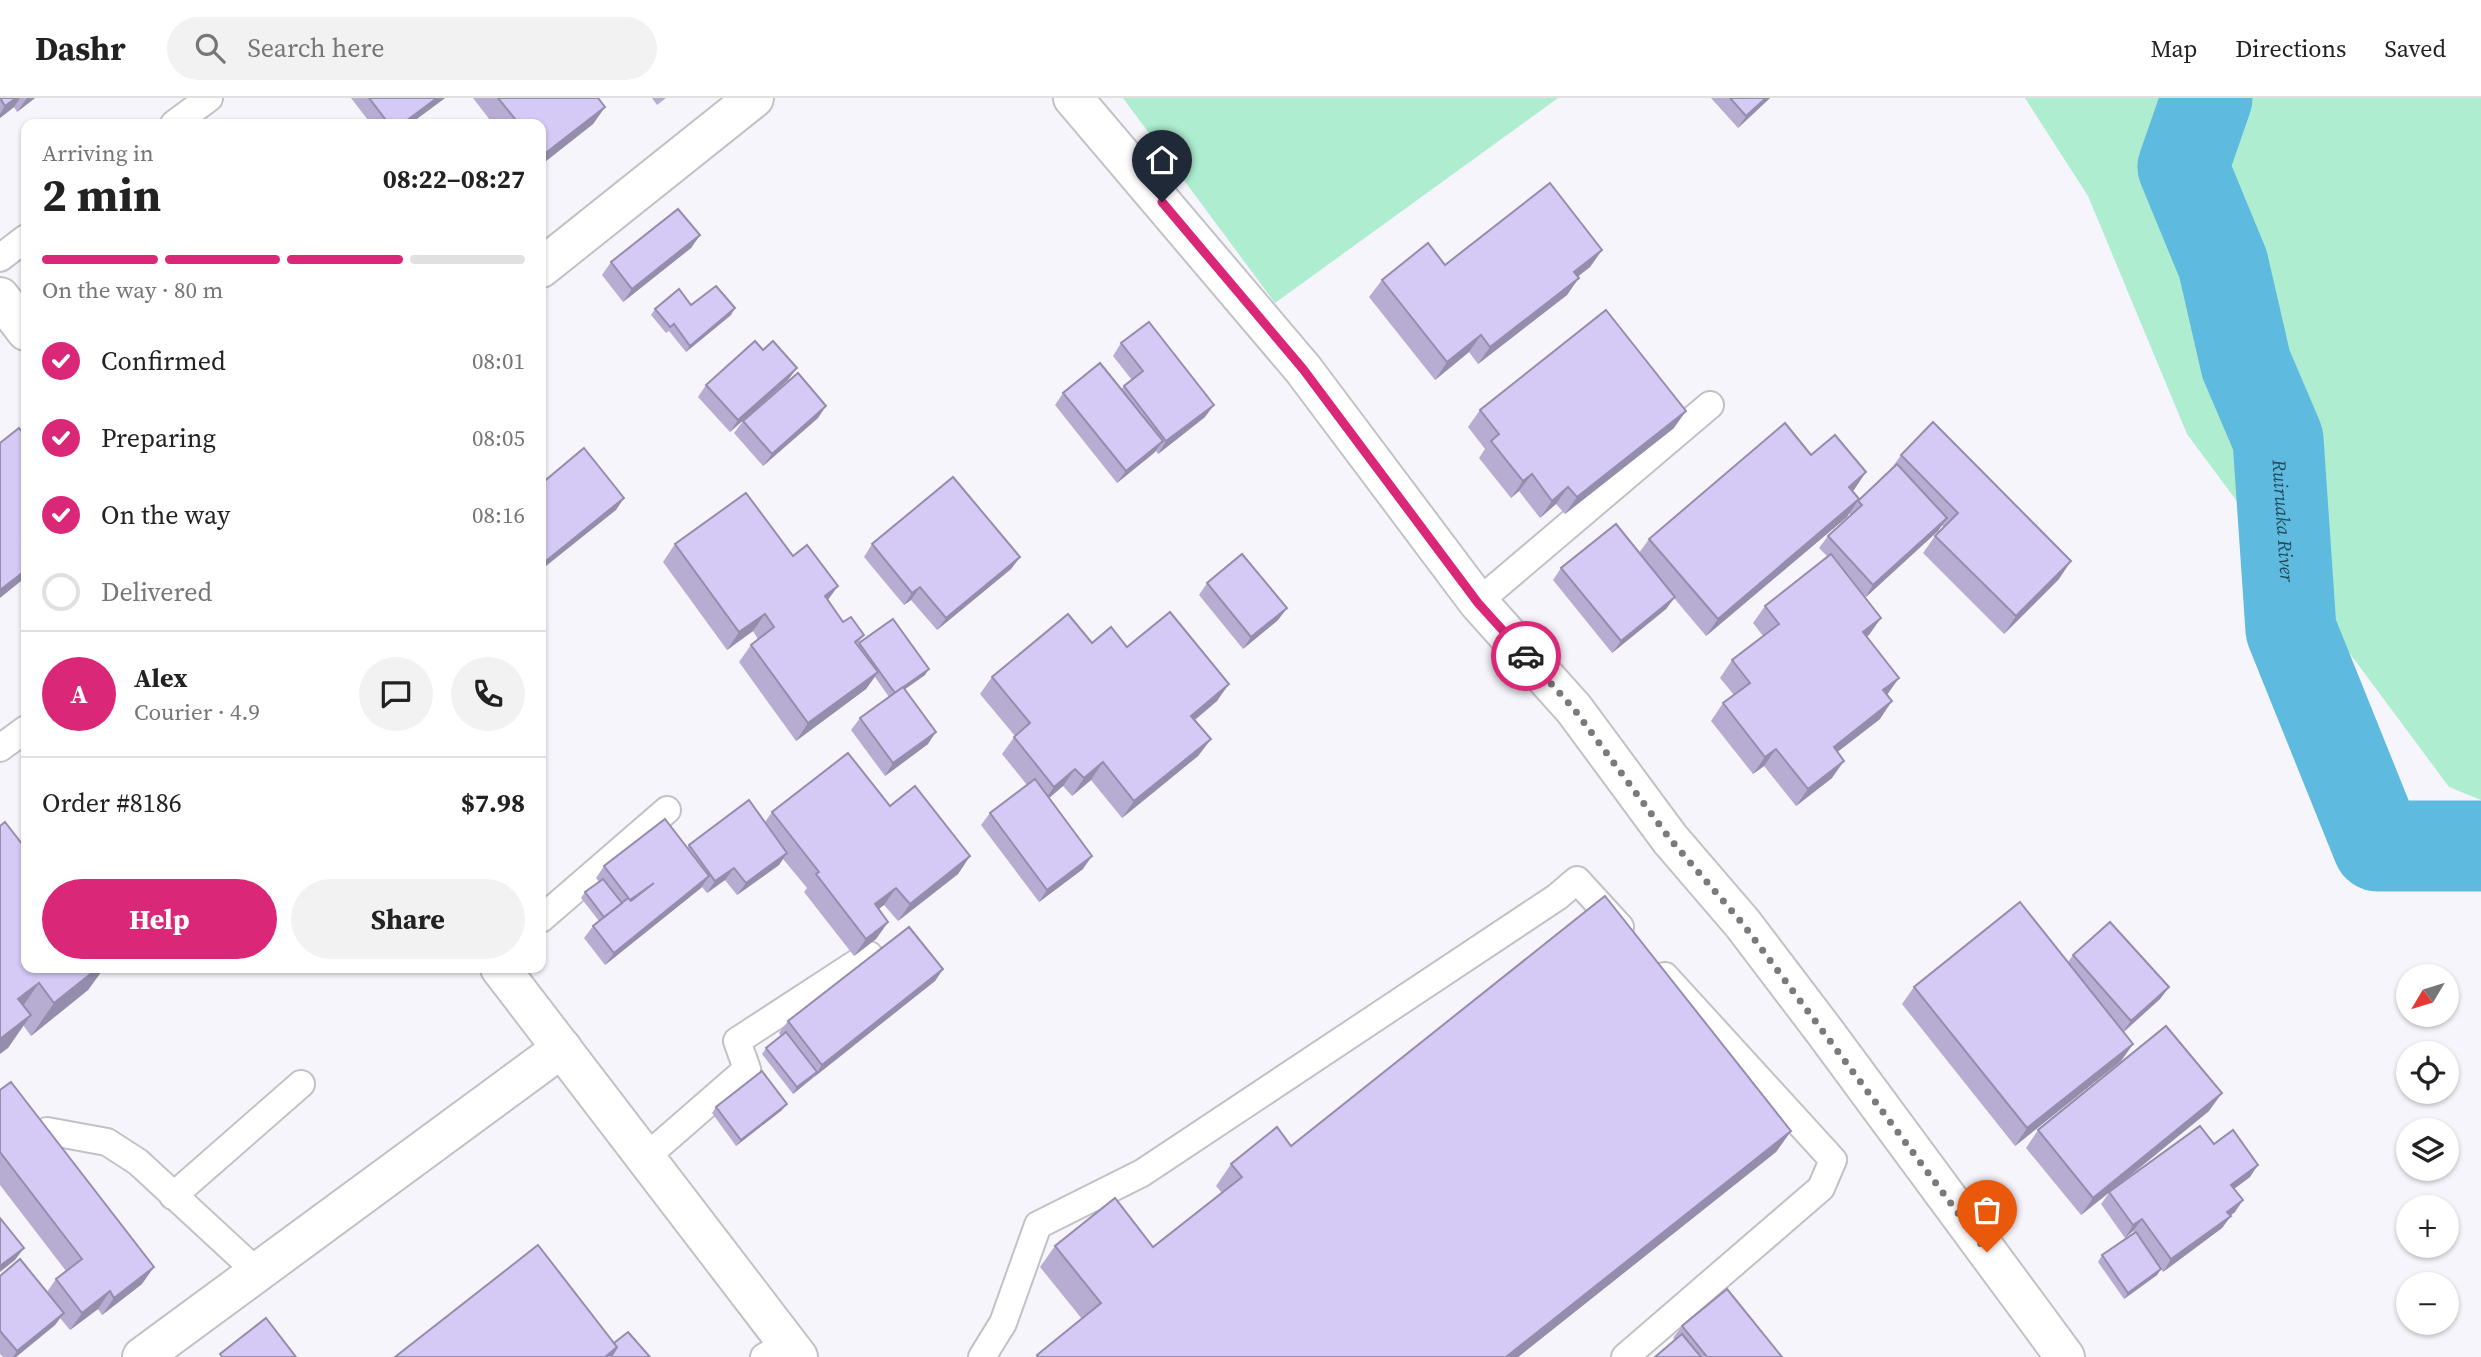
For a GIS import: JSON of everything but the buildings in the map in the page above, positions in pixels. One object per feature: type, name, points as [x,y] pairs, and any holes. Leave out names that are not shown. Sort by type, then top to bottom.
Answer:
[{"type":"street","points":[[546,264],[754,98]]},
{"type":"street","points":[[1073,98],[1303,369],[1478,603],[1574,709],[1670,839],[1743,924],[2065,1357]]},
{"type":"street","points":[[0,297],[21,324]]},
{"type":"street","points":[[504,973],[646,1157],[783,1352]]},
{"type":"street","points":[[142,1357],[562,1048]]},
{"type":"lane","points":[[181,119],[209,98]]},
{"type":"lane","points":[[0,258],[21,242]]},
{"type":"lane","points":[[1478,603],[1710,405]]},
{"type":"lane","points":[[0,748],[21,733]]},
{"type":"lane","points":[[546,906],[667,810]]},
{"type":"lane","points":[[982,1357],[1003,1323],[1038,1225],[1142,1173],[1557,897],[1577,880],[1833,1160],[1822,1188],[1625,1357]]},
{"type":"lane","points":[[646,1157],[747,1069],[737,1041],[869,955]]},
{"type":"lane","points":[[173,1196],[301,1084]]},
{"type":"lane","points":[[47,1131],[107,1142],[138,1162],[257,1272]]},
{"type":"green space","points":[[1123,98],[1558,98],[1275,303]]},
{"type":"green space","points":[[2025,98],[2481,98],[2481,800],[2449,787],[2187,434],[2088,196]]},
{"type":"waterway","name":"Ruiruaka River","points":[[2207,98],[2183,167],[2223,264],[2246,364],[2278,439],[2291,630],[2378,846],[2481,846]]},
{"type":"way so far","points":[[1526,656],[1574,709],[1670,839],[1743,924],[1987,1252]]},
{"type":"route","points":[[1162,202],[1303,369],[1478,603],[1526,656]]}]
